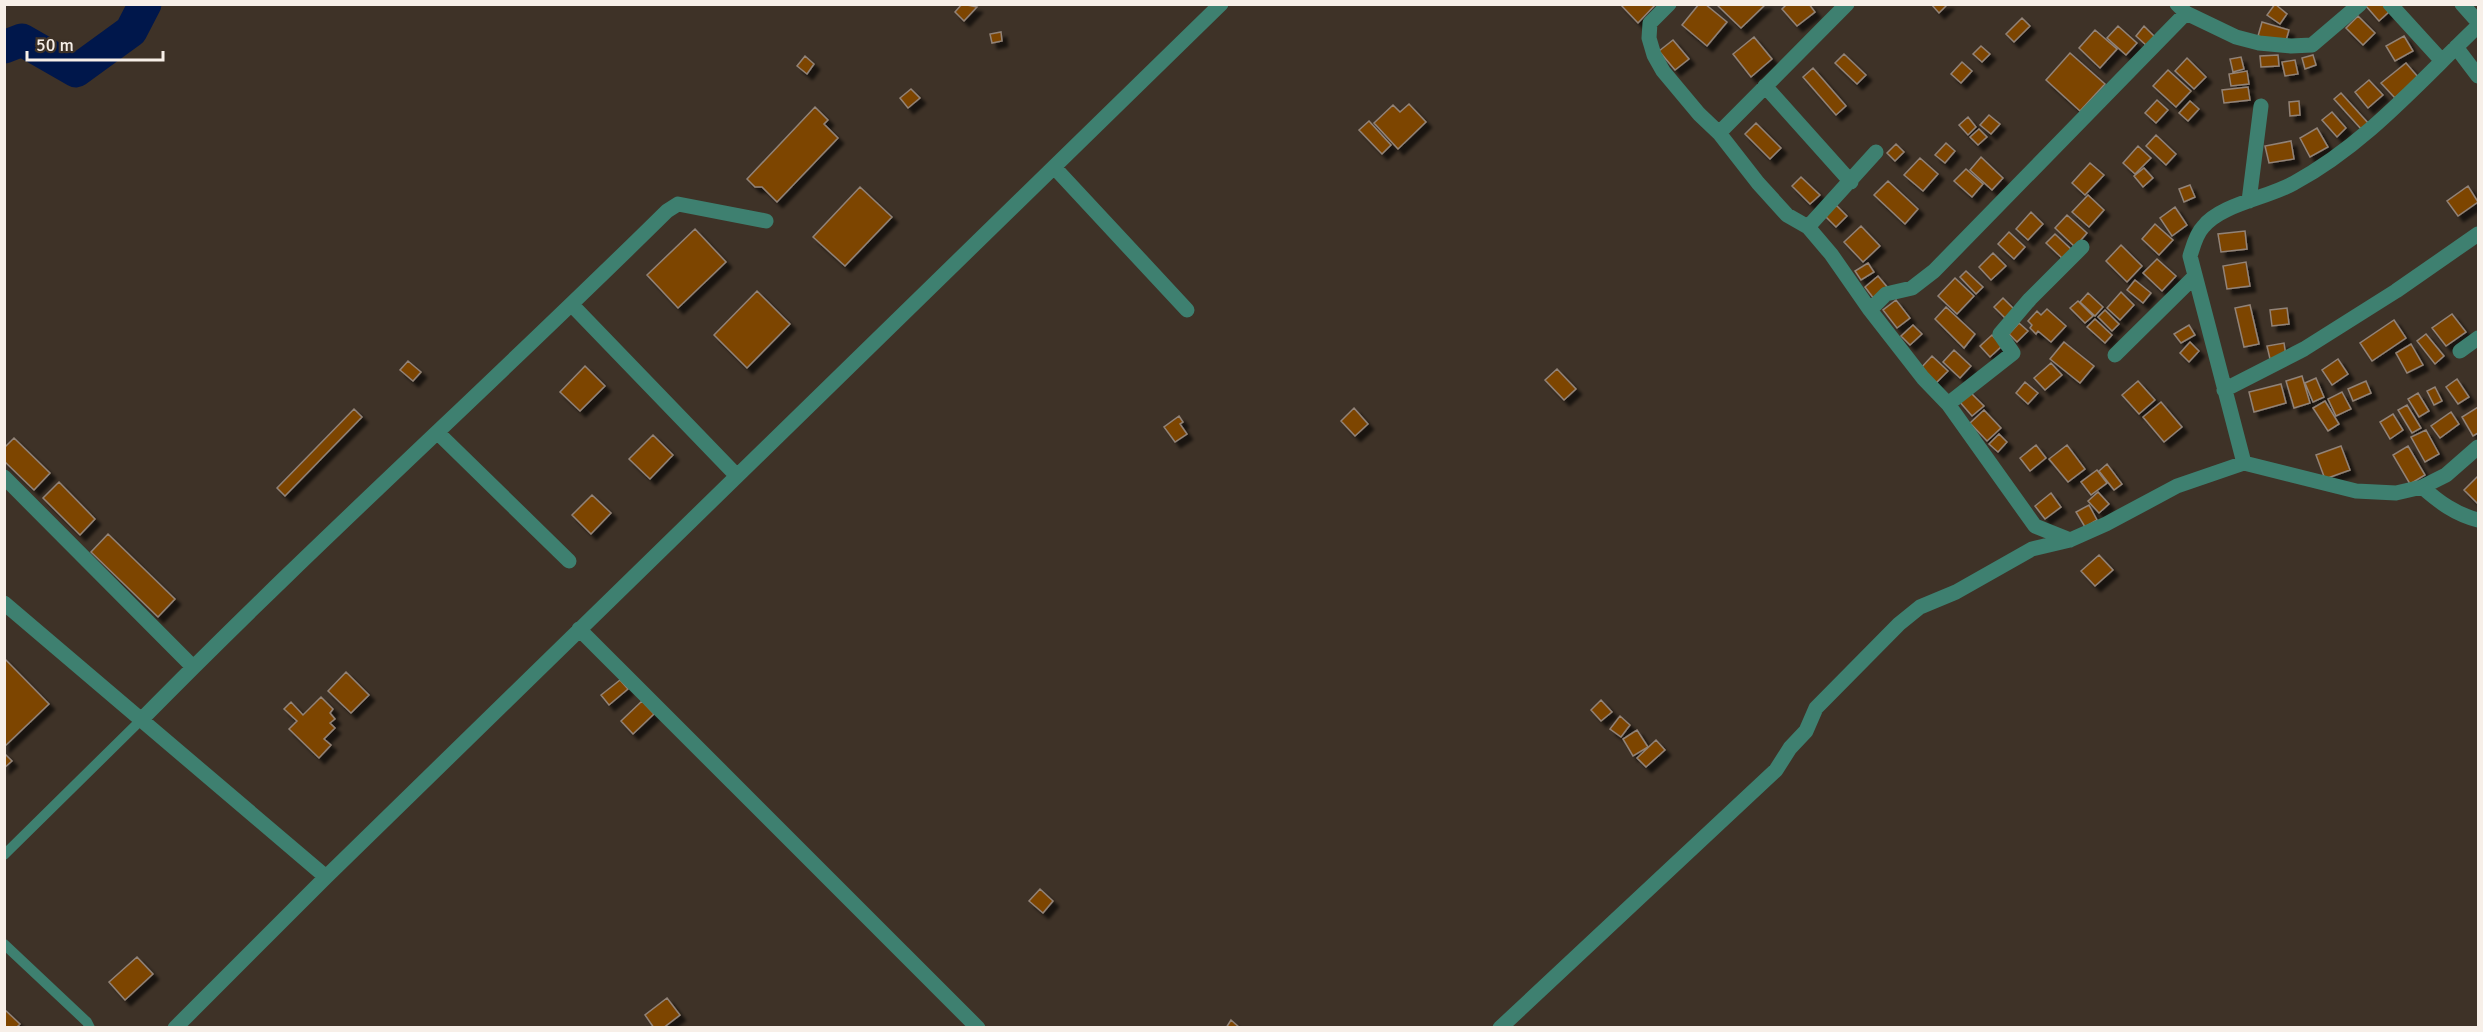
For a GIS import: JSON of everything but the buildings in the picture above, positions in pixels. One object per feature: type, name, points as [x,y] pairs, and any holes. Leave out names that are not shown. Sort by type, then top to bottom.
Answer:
[{"type":"street","points":[[175,1028],[579,629],[1221,4]]},
{"type":"street","points":[[1669,4],[1650,23],[1649,38],[1654,55],[1663,71],[1699,114],[1719,133],[1758,183],[1787,215],[1808,227],[1923,378],[1947,404],[2035,525],[2070,540]]},
{"type":"street","points":[[1719,133],[1846,4]]},
{"type":"street","points":[[1870,310],[1886,294],[1912,288],[1934,271],[2182,9],[2236,37],[2259,44],[2291,46],[2312,45],[2360,4]]},
{"type":"street","points":[[2390,4],[2442,61]]},
{"type":"street","points":[[2244,464],[2190,256],[2203,226],[2220,213],[2292,184],[2331,161],[2377,126],[2478,24],[2462,4]]},
{"type":"street","points":[[2456,47],[2478,76]]},
{"type":"street","points":[[1765,86],[1851,182]]},
{"type":"street","points":[[2249,201],[2261,106]]},
{"type":"street","points":[[1808,227],[1876,152]]},
{"type":"street","points":[[1054,167],[1187,310]]},
{"type":"street","points":[[142,719],[193,667],[572,305],[667,211],[678,204],[766,221]]},
{"type":"street","points":[[2224,390],[2304,349],[2396,291],[2478,234]]},
{"type":"street","points":[[1947,404],[2013,352],[2000,334],[2030,299],[2082,247]]},
{"type":"street","points":[[2115,355],[2195,276]]},
{"type":"street","points":[[572,305],[737,476]]},
{"type":"street","points":[[2460,351],[2478,338]]},
{"type":"street","points":[[438,433],[569,561]]},
{"type":"street","points":[[1500,1028],[1776,770],[1790,748],[1806,731],[1816,708],[1899,624],[1920,607],[1956,592],[2032,549],[2070,540],[2177,486],[2244,464],[2356,491],[2396,493],[2422,487],[2446,475],[2478,447]]},
{"type":"street","points":[[4,477],[193,667]]},
{"type":"street","points":[[2422,487],[2442,504],[2464,516],[2478,520]]},
{"type":"street","points":[[2032,549],[2035,525]]},
{"type":"street","points":[[4,603],[326,877]]},
{"type":"street","points":[[579,629],[978,1028]]},
{"type":"lane","points":[[4,855],[142,719]]},
{"type":"lane","points":[[4,944],[86,1026]]},
{"type":"waterway","points":[[4,47],[22,40],[76,71],[131,31],[145,4]]}]
